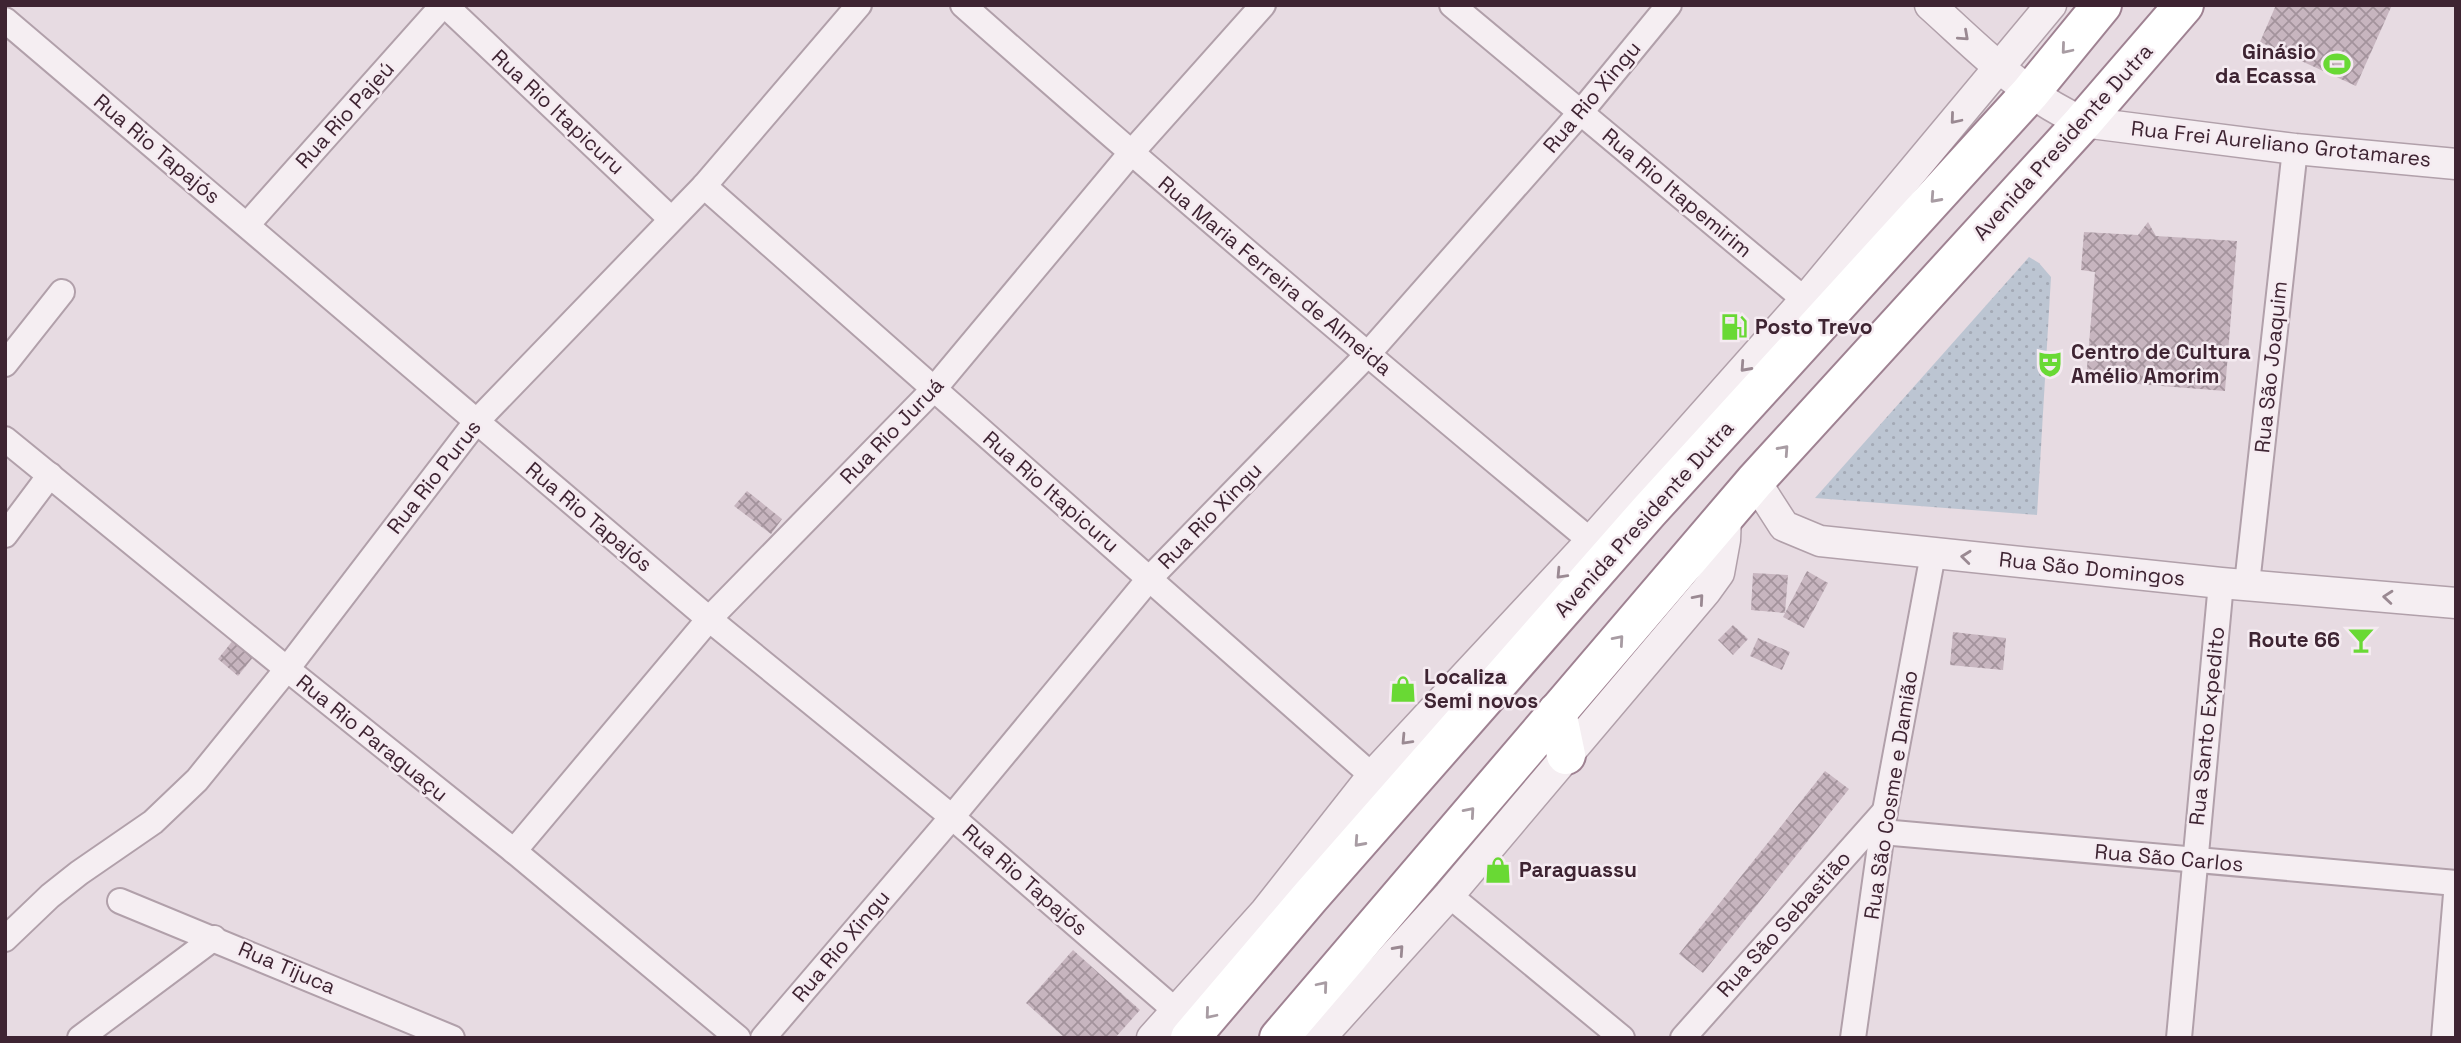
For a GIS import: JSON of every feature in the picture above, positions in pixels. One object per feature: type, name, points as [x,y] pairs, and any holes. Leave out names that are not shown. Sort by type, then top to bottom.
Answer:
[{"type":"highway","name":"Avenida Presidente Dutra","points":[[1183,1024],[1310,897],[1385,787],[1649,511],[1862,255],[2030,93],[2102,5]]},
{"type":"highway","name":"Avenida Presidente Dutra","points":[[1279,1038],[1755,481],[2083,121],[2184,5]]},
{"type":"highway","points":[[1649,511],[1716,399]]},
{"type":"highway","points":[[1557,712],[1566,755]]},
{"type":"highway","points":[[1265,912],[1310,897]]},
{"type":"street","name":"Rua Rio Itapicuru","points":[[444,5],[671,219]]},
{"type":"street","name":"Rua Rio Pajeú","points":[[247,226],[444,5]]},
{"type":"street","name":"Rua Rio Purus","points":[[5,939],[50,896],[162,814],[197,780],[286,670],[476,422],[704,186],[859,5]]},
{"type":"street","name":"Rua Maria Ferreira de Almeida","points":[[963,5],[1367,355],[1591,541]]},
{"type":"street","name":"Rua Rio Juruá","points":[[514,851],[709,618],[934,389],[1131,153],[1263,5]]},
{"type":"street","name":"Rua Rio Itapemirim","points":[[1452,5],[1805,300]]},
{"type":"street","name":"Rua Rio Xingu","points":[[763,1038],[952,817],[1149,579],[1367,355],[1581,112],[1669,5]]},
{"type":"street","name":"Rua Frei Aureliano Grotamares","points":[[1930,5],[2030,93],[2056,110],[2083,121],[2295,149],[2456,164]]},
{"type":"street","name":"Avenida Presidente Dutra","points":[[1152,1038],[1183,1024],[1265,912],[1385,787],[1591,541],[1716,399],[1805,300],[1862,255],[1999,66],[2051,5]]},
{"type":"street","name":"Rua Rio Tapajós","points":[[5,20],[476,422],[952,817],[1183,1024]]},
{"type":"street","name":"Rua São Joaquim","points":[[2234,583],[2295,149]]},
{"type":"street","name":"Rua Rio Itapicuru","points":[[704,186],[1385,787]]},
{"type":"street","points":[[5,364],[62,292]]},
{"type":"street","name":"Rua Rio Paraguaçu","points":[[5,439],[286,670],[514,851],[738,1038]]},
{"type":"street","points":[[5,535],[50,475]]},
{"type":"street","name":"Rua São Domingos","points":[[1755,481],[1784,526],[1801,535],[1841,545],[2456,603]]},
{"type":"street","points":[[1321,1038],[1449,895],[1706,591],[1719,573],[1726,516]]},
{"type":"street","name":"Rua São Cosme e Damião","points":[[1853,1038],[1883,821],[1933,554]]},
{"type":"street","name":"Rua Santo Expedito","points":[[2179,1038],[2194,860],[2234,583]]},
{"type":"street","name":"Rua São Carlos","points":[[1883,821],[2194,860],[2456,883]]},
{"type":"street","name":"Rua São Sebastião","points":[[1683,1038],[1883,821]]},
{"type":"street","points":[[2444,1038],[2456,894]]},
{"type":"street","points":[[1449,895],[1622,1038]]},
{"type":"street","name":"Rua Tijuca","points":[[120,901],[214,938],[432,1035]]},
{"type":"street","points":[[80,1038],[214,938]]},
{"type":"shaded area","points":[[2029,257],[2039,263],[2051,277],[2037,515],[1815,498]]},
{"type":"building","name":"Ginásio da Ecassa","points":[[2276,5],[2392,5],[2356,86],[2260,42]]},
{"type":"building","points":[[2148,222],[2156,236],[2237,241],[2225,391],[2086,380],[2095,272],[2081,270],[2084,232],[2138,235]]},
{"type":"building","points":[[747,491],[782,519],[771,534],[734,506]]},
{"type":"building","points":[[1807,571],[1828,583],[1804,628],[1783,617]]},
{"type":"building","points":[[1753,573],[1788,575],[1785,613],[1751,610]]},
{"type":"building","points":[[1733,625],[1748,639],[1733,655],[1718,640]]},
{"type":"building","points":[[1953,632],[2006,638],[2003,670],[1950,665]]},
{"type":"building","points":[[1758,638],[1790,652],[1782,670],[1750,656]]},
{"type":"building","points":[[234,639],[254,656],[238,676],[218,659]]},
{"type":"building","points":[[1825,771],[1849,789],[1703,973],[1679,954]]},
{"type":"building","points":[[1073,950],[1140,1010],[1115,1038],[1065,1038],[1026,1003]]},
{"type":"place","name":"Ginásio da Ecassa","points":[[2337,64]]},
{"type":"place","name":"Posto Trevo","points":[[1734,327]]},
{"type":"place","name":"Centro de Cultura Amélio Amorim","points":[[2050,364]]},
{"type":"place","name":"Route 66","points":[[2361,640]]},
{"type":"place","name":"Localiza Semi novos","points":[[1403,689]]},
{"type":"place","name":"Paraguassu","points":[[1498,870]]}]
